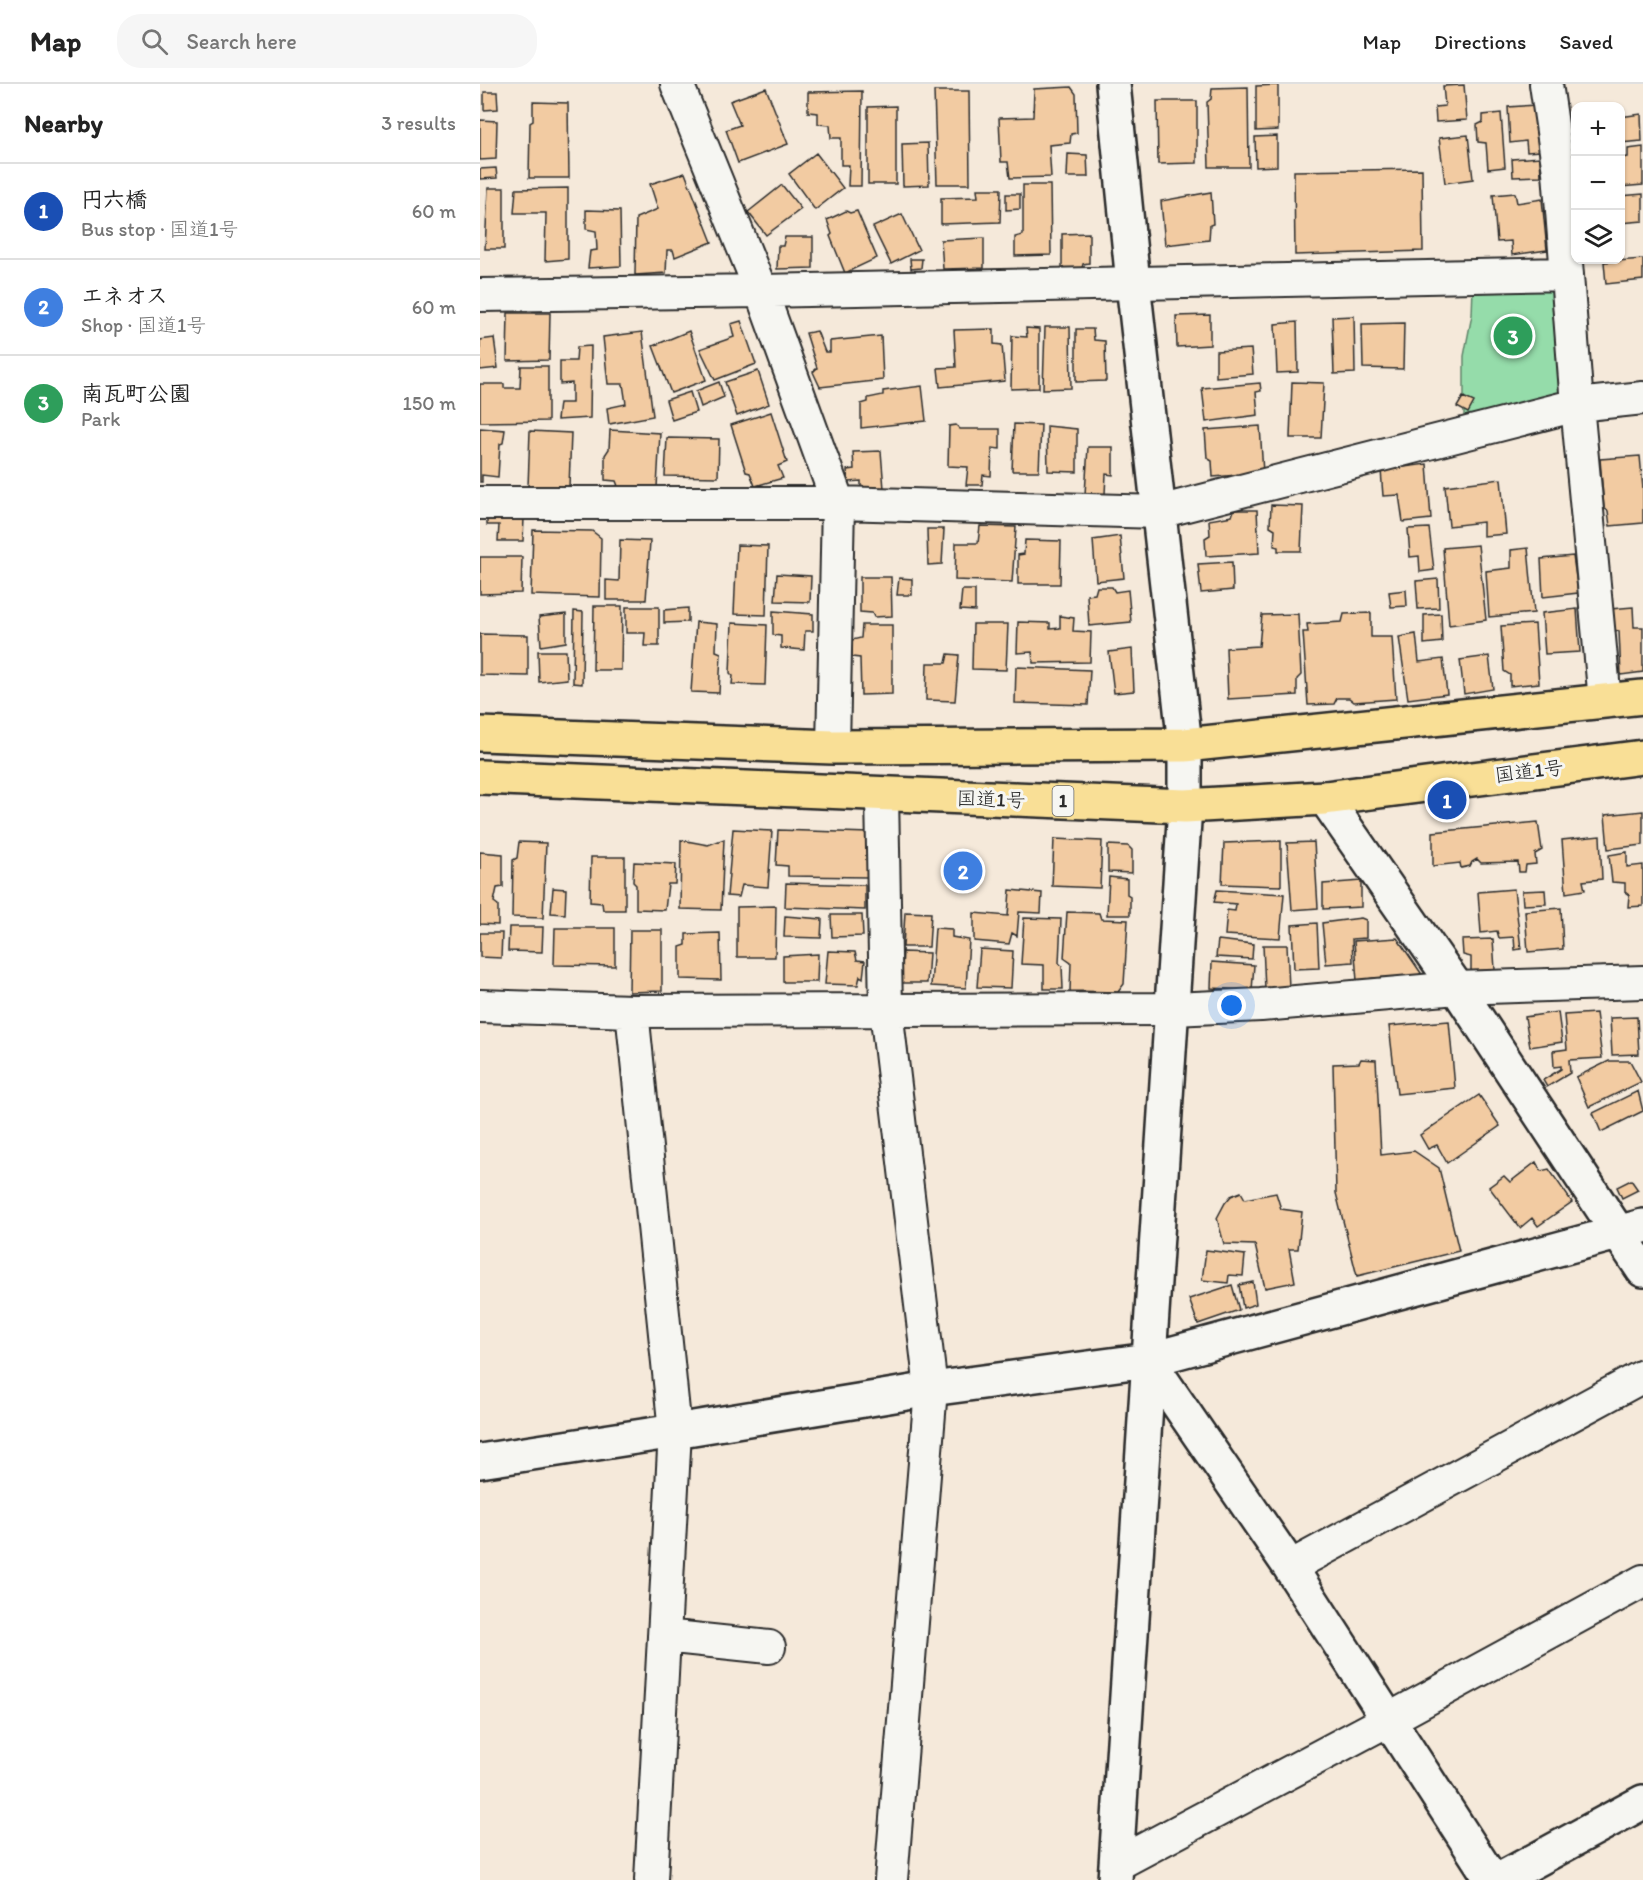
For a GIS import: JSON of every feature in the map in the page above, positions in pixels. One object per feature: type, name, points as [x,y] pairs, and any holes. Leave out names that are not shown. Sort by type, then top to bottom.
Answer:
[{"type":"highway","points":[[480,734],[833,747],[1185,746],[1643,697]]},
{"type":"highway","name":"国道1号","points":[[480,777],[1185,806],[1324,798],[1643,757]]},
{"type":"street","points":[[677,84],[761,291],[838,503],[833,747]]},
{"type":"street","points":[[1113,84],[1132,283],[1185,746],[1185,806],[1173,1009],[1148,1360],[1116,1872]]},
{"type":"street","points":[[1546,84],[1559,172],[1577,405],[1605,701]]},
{"type":"street","points":[[480,295],[1567,273]]},
{"type":"street","points":[[480,503],[838,503],[1159,512],[1577,405],[1643,398]]},
{"type":"street","points":[[882,795],[886,1011],[931,1389],[891,1880]]},
{"type":"street","points":[[1324,798],[1630,1229],[1643,1270]]},
{"type":"street","points":[[480,1006],[632,1011],[1173,1009],[1261,1005],[1457,988],[1643,982]]},
{"type":"street","points":[[632,1011],[675,1431],[651,1880]]},
{"type":"street","points":[[480,1463],[931,1389],[1148,1360],[1630,1229]]},
{"type":"street","points":[[1148,1360],[1290,1567],[1492,1880]]},
{"type":"street","points":[[1290,1567],[1643,1376]]},
{"type":"street","points":[[1116,1872],[1643,1581]]},
{"type":"street","points":[[664,1636],[769,1647]]},
{"type":"street","points":[[1499,1880],[1643,1802]]},
{"type":"green space","points":[[1473,288],[1555,289],[1561,391],[1555,400],[1464,419],[1464,356],[1472,315]]},
{"type":"building","points":[[1278,85],[1278,130],[1256,131],[1256,86]]},
{"type":"building","points":[[1464,85],[1467,120],[1436,122],[1435,107],[1445,106],[1443,86]]},
{"type":"building","points":[[1071,87],[1076,94],[1077,133],[1071,134],[1070,143],[1049,145],[1051,177],[1010,178],[1008,162],[1001,162],[999,118],[1033,117],[1034,89]]},
{"type":"building","points":[[1248,87],[1249,167],[1209,167],[1207,102],[1211,99],[1212,88]]},
{"type":"building","points":[[766,88],[788,144],[738,163],[726,130],[740,125],[730,101]]},
{"type":"building","points":[[862,91],[861,186],[848,186],[849,165],[841,165],[841,138],[831,138],[830,125],[818,124],[818,113],[808,112],[808,92]]},
{"type":"building","points":[[934,91],[969,91],[970,184],[937,184]]},
{"type":"building","points":[[484,92],[497,92],[498,109],[484,110]]},
{"type":"building","points":[[1157,101],[1197,101],[1197,163],[1158,164]]},
{"type":"building","points":[[533,102],[568,103],[569,178],[529,178],[530,123],[533,121]]},
{"type":"building","points":[[1536,105],[1540,151],[1527,152],[1526,141],[1510,143],[1508,107]]},
{"type":"building","points":[[896,106],[896,184],[868,184],[868,107]]},
{"type":"building","points":[[1501,113],[1505,167],[1488,169],[1486,143],[1478,142],[1477,125],[1483,122],[1483,115]]},
{"type":"building","points":[[1641,114],[1642,141],[1625,143],[1625,116]]},
{"type":"building","points":[[480,120],[497,121],[496,159],[480,160]]},
{"type":"building","points":[[1468,135],[1473,179],[1445,183],[1439,138]]},
{"type":"building","points":[[1277,136],[1277,166],[1256,167],[1255,137]]},
{"type":"building","points":[[928,143],[929,185],[903,186],[902,144]]},
{"type":"building","points":[[1643,147],[1643,185],[1625,187],[1625,157],[1628,157],[1628,149]]},
{"type":"building","points":[[816,153],[843,188],[815,210],[789,174]]},
{"type":"building","points":[[1068,154],[1087,155],[1088,177],[1067,177]]},
{"type":"building","points":[[1540,157],[1541,176],[1513,177],[1512,159]]},
{"type":"building","points":[[496,168],[497,178],[480,179],[480,169]]},
{"type":"building","points":[[1422,169],[1423,251],[1295,255],[1294,171]]},
{"type":"building","points":[[685,173],[712,242],[675,257],[673,250],[667,250],[666,273],[635,275],[636,218],[658,209],[650,184]]},
{"type":"building","points":[[782,185],[801,209],[766,235],[748,212]]},
{"type":"building","points":[[1023,185],[1050,185],[1051,255],[1015,256],[1015,237],[1023,235]]},
{"type":"building","points":[[488,188],[504,188],[504,249],[485,249]]},
{"type":"building","points":[[568,188],[568,259],[545,261],[546,213],[514,213],[516,189]]},
{"type":"building","points":[[977,189],[1001,189],[1000,222],[941,224],[941,198],[978,197]]},
{"type":"building","points":[[1211,192],[1213,224],[1210,225],[1209,240],[1165,245],[1161,201]]},
{"type":"building","points":[[1515,193],[1517,203],[1542,199],[1547,250],[1512,255],[1511,241],[1497,242],[1493,195]]},
{"type":"building","points":[[1006,194],[1020,194],[1020,209],[1006,210]]},
{"type":"building","points":[[1643,194],[1643,221],[1625,223],[1625,196]]},
{"type":"building","points":[[586,210],[620,211],[621,266],[588,268],[590,251],[597,250],[596,231],[586,229]]},
{"type":"building","points":[[846,211],[850,213],[857,211],[877,258],[845,273],[830,236],[832,234],[827,220]]},
{"type":"building","points":[[902,214],[919,250],[891,264],[873,227]]},
{"type":"building","points":[[1089,233],[1089,263],[1083,264],[1082,268],[1062,270],[1062,234]]},
{"type":"building","points":[[785,237],[813,237],[813,268],[777,269],[778,246],[783,246]]},
{"type":"building","points":[[984,238],[984,268],[943,269],[941,240]]},
{"type":"building","points":[[910,259],[922,259],[921,268],[911,269]]},
{"type":"building","points":[[1643,259],[1643,280],[1606,284],[1604,264],[1625,264],[1625,260]]},
{"type":"building","points":[[508,313],[550,313],[549,360],[507,361]]},
{"type":"building","points":[[1210,315],[1210,345],[1177,347],[1176,316]]},
{"type":"building","points":[[1354,316],[1355,373],[1334,374],[1332,317]]},
{"type":"building","points":[[741,321],[756,364],[715,380],[700,349],[734,337],[731,324]]},
{"type":"building","points":[[1297,322],[1298,372],[1277,373],[1275,324]]},
{"type":"building","points":[[1404,323],[1403,369],[1363,368],[1362,324]]},
{"type":"building","points":[[1045,327],[1070,327],[1071,388],[1043,389]]},
{"type":"building","points":[[1026,328],[1039,329],[1039,388],[1011,389],[1012,336],[1027,337]]},
{"type":"building","points":[[994,329],[994,344],[1002,345],[1005,381],[940,387],[938,368],[956,367],[954,330]]},
{"type":"building","points":[[1076,329],[1093,329],[1094,340],[1105,341],[1106,381],[1076,382]]},
{"type":"building","points":[[689,331],[706,380],[671,393],[653,346]]},
{"type":"building","points":[[817,331],[825,352],[830,352],[830,341],[881,336],[883,380],[820,387],[813,372],[817,368],[806,333]]},
{"type":"building","points":[[642,332],[653,416],[609,424],[607,408],[626,404],[623,384],[608,384],[603,337]]},
{"type":"building","points":[[494,338],[498,368],[480,370],[480,340]]},
{"type":"building","points":[[591,346],[590,418],[557,420],[559,403],[572,403],[572,383],[560,384],[560,361],[576,361],[577,347]]},
{"type":"building","points":[[1251,349],[1253,374],[1216,377],[1216,351]]},
{"type":"building","points":[[521,366],[548,366],[548,421],[480,422],[480,384],[504,384],[504,388],[520,388]]},
{"type":"building","points":[[758,371],[769,404],[737,416],[725,382]]},
{"type":"building","points":[[719,382],[724,397],[701,407],[696,391]]},
{"type":"building","points":[[1292,382],[1324,383],[1321,438],[1290,438]]},
{"type":"building","points":[[1260,383],[1261,391],[1256,392],[1258,415],[1206,422],[1202,388]]},
{"type":"building","points":[[922,386],[926,421],[861,428],[861,404],[868,402],[868,398],[883,395],[883,391]]},
{"type":"building","points":[[690,392],[696,412],[672,420],[666,400]]},
{"type":"building","points":[[1463,397],[1474,402],[1468,413],[1457,407]]},
{"type":"building","points":[[771,412],[787,462],[778,466],[783,478],[755,486],[750,473],[746,472],[731,425]]},
{"type":"building","points":[[1014,424],[1041,425],[1039,471],[1012,471]]},
{"type":"building","points":[[956,425],[960,429],[1000,429],[1000,449],[992,448],[991,476],[983,475],[982,485],[966,485],[968,467],[948,466],[949,426]]},
{"type":"building","points":[[1047,426],[1077,429],[1077,472],[1048,471]]},
{"type":"building","points":[[1260,426],[1263,473],[1213,477],[1212,461],[1207,458],[1205,430]]},
{"type":"building","points":[[480,428],[505,430],[503,443],[500,444],[498,477],[482,475],[482,482],[480,482]]},
{"type":"building","points":[[610,430],[660,433],[657,487],[618,486],[616,481],[605,480],[605,455],[609,449]]},
{"type":"building","points":[[530,431],[571,433],[569,487],[528,487]]},
{"type":"building","points":[[667,438],[719,439],[718,477],[665,476]]},
{"type":"building","points":[[1088,447],[1113,447],[1113,475],[1106,474],[1105,494],[1085,494]]},
{"type":"building","points":[[881,451],[884,489],[861,490],[861,481],[848,482],[847,470],[854,469],[853,452]]},
{"type":"building","points":[[1640,456],[1643,523],[1610,526],[1608,511],[1604,508],[1600,459]]},
{"type":"building","points":[[1427,464],[1431,519],[1403,522],[1399,495],[1383,496],[1381,470]]},
{"type":"building","points":[[1501,479],[1506,534],[1483,536],[1483,522],[1449,526],[1445,486]]},
{"type":"building","points":[[1271,505],[1303,506],[1301,551],[1278,551],[1278,547],[1274,546],[1275,529],[1270,526]]},
{"type":"building","points":[[1234,510],[1257,510],[1259,553],[1206,556],[1205,538],[1210,535],[1209,520],[1232,516]]},
{"type":"building","points":[[487,516],[524,518],[523,541],[498,541],[499,525],[487,525]]},
{"type":"building","points":[[980,526],[1016,527],[1012,582],[955,580],[956,543],[978,543]]},
{"type":"building","points":[[1429,528],[1434,570],[1420,572],[1419,556],[1410,557],[1408,529]]},
{"type":"building","points":[[927,529],[944,529],[942,564],[928,565]]},
{"type":"building","points":[[533,530],[592,531],[601,538],[600,597],[531,595]]},
{"type":"building","points":[[1120,536],[1124,578],[1096,581],[1093,540]]},
{"type":"building","points":[[620,540],[650,541],[646,600],[606,600],[606,580],[619,581]]},
{"type":"building","points":[[1025,540],[1061,541],[1060,584],[1018,584],[1018,555],[1024,554]]},
{"type":"building","points":[[737,545],[768,546],[766,615],[734,614]]},
{"type":"building","points":[[1478,545],[1486,620],[1449,625],[1443,548]]},
{"type":"building","points":[[1528,548],[1534,613],[1489,617],[1486,571],[1511,568],[1511,550]]},
{"type":"building","points":[[1573,556],[1578,593],[1543,597],[1541,559]]},
{"type":"building","points":[[480,557],[522,557],[521,593],[480,594]]},
{"type":"building","points":[[1232,562],[1233,590],[1201,593],[1198,564]]},
{"type":"building","points":[[777,574],[811,576],[810,602],[775,601]]},
{"type":"building","points":[[860,577],[891,577],[892,616],[874,617],[872,613],[860,612]]},
{"type":"building","points":[[899,578],[912,579],[912,595],[897,595]]},
{"type":"building","points":[[1438,579],[1439,608],[1418,609],[1416,581]]},
{"type":"building","points":[[1097,587],[1112,587],[1115,592],[1128,590],[1131,622],[1089,626],[1087,595],[1095,594]]},
{"type":"building","points":[[962,590],[975,590],[975,611],[960,610]]},
{"type":"building","points":[[1406,590],[1407,606],[1391,607],[1389,592]]},
{"type":"building","points":[[594,606],[622,606],[621,670],[593,670]]},
{"type":"building","points":[[626,607],[659,607],[659,646],[644,646],[645,633],[626,633]]},
{"type":"building","points":[[1633,607],[1634,627],[1643,627],[1643,672],[1621,675],[1619,631],[1611,630],[1610,609]]},
{"type":"building","points":[[688,608],[688,622],[664,623],[664,610]]},
{"type":"building","points":[[1577,609],[1580,652],[1545,654],[1542,613]]},
{"type":"building","points":[[574,611],[583,612],[582,684],[573,683]]},
{"type":"building","points":[[773,611],[813,614],[813,631],[805,631],[804,650],[781,648],[781,636],[773,635]]},
{"type":"building","points":[[1371,613],[1371,637],[1392,637],[1396,699],[1354,702],[1349,698],[1337,698],[1334,704],[1308,705],[1303,632],[1308,632],[1307,624],[1342,622],[1344,614]]},
{"type":"building","points":[[566,614],[566,642],[541,646],[539,617]]},
{"type":"building","points":[[1298,614],[1301,675],[1297,679],[1297,695],[1228,699],[1226,648],[1259,646],[1262,615]]},
{"type":"building","points":[[1441,614],[1442,642],[1424,644],[1424,615]]},
{"type":"building","points":[[1060,616],[1074,618],[1073,631],[1091,632],[1090,662],[1033,663],[1032,652],[1017,653],[1018,622],[1050,623],[1050,629],[1060,628]]},
{"type":"building","points":[[696,622],[717,624],[716,651],[721,653],[719,693],[691,692]]},
{"type":"building","points":[[732,623],[767,625],[765,685],[732,684],[733,676],[730,673]]},
{"type":"building","points":[[973,624],[1008,624],[1006,670],[972,669]]},
{"type":"building","points":[[1535,624],[1539,683],[1510,686],[1510,675],[1504,671],[1501,626]]},
{"type":"building","points":[[862,625],[892,625],[892,694],[861,695],[860,658],[852,657],[852,640],[861,638]]},
{"type":"building","points":[[480,634],[528,635],[528,676],[480,675]]},
{"type":"building","points":[[1416,634],[1419,662],[1443,659],[1447,694],[1408,699],[1399,637]]},
{"type":"building","points":[[1132,649],[1134,691],[1114,693],[1109,652]]},
{"type":"building","points":[[538,651],[566,651],[567,679],[539,682]]},
{"type":"building","points":[[948,654],[959,655],[955,701],[926,700],[927,663],[946,663]]},
{"type":"building","points":[[1489,656],[1493,689],[1464,694],[1460,660]]},
{"type":"building","points":[[1016,667],[1090,670],[1088,705],[1015,703]]},
{"type":"building","points":[[1643,811],[1643,845],[1608,849],[1605,815]]},
{"type":"building","points":[[1538,822],[1542,850],[1535,854],[1536,864],[1526,865],[1525,872],[1519,872],[1518,862],[1481,863],[1477,859],[1470,866],[1461,868],[1460,863],[1433,866],[1433,832]]},
{"type":"building","points":[[733,829],[772,831],[768,887],[742,885],[739,897],[727,896]]},
{"type":"building","points":[[778,830],[869,833],[867,877],[788,876],[788,866],[776,865]]},
{"type":"building","points":[[1600,836],[1602,879],[1583,881],[1585,890],[1566,893],[1562,840]]},
{"type":"building","points":[[724,839],[721,910],[680,909],[681,840],[708,845]]},
{"type":"building","points":[[1054,839],[1102,841],[1100,888],[1052,886]]},
{"type":"building","points":[[1281,841],[1281,886],[1222,884],[1224,843]]},
{"type":"building","points":[[519,842],[546,843],[543,918],[512,917],[513,860],[517,858]]},
{"type":"building","points":[[1314,842],[1318,908],[1292,910],[1287,843]]},
{"type":"building","points":[[1108,845],[1128,846],[1132,850],[1132,873],[1108,872]]},
{"type":"building","points":[[480,852],[503,854],[503,887],[497,888],[494,902],[498,905],[498,925],[480,924]]},
{"type":"building","points":[[1627,852],[1627,867],[1643,865],[1643,906],[1628,907],[1629,895],[1625,892],[1625,883],[1612,882],[1609,855]]},
{"type":"building","points":[[591,857],[625,857],[625,910],[603,910],[602,903],[590,902]]},
{"type":"building","points":[[634,862],[676,864],[675,884],[668,884],[665,910],[636,909],[636,885],[633,882]]},
{"type":"building","points":[[1109,877],[1127,879],[1130,915],[1107,915]]},
{"type":"building","points":[[1361,881],[1361,907],[1323,909],[1323,884]]},
{"type":"building","points":[[786,883],[865,885],[865,910],[785,907]]},
{"type":"building","points":[[553,888],[566,889],[565,914],[551,913]]},
{"type":"building","points":[[1514,889],[1521,949],[1515,950],[1514,937],[1499,938],[1497,931],[1481,933],[1478,892]]},
{"type":"building","points":[[1010,890],[1042,893],[1041,913],[1019,912],[1017,936],[1012,933],[1009,944],[974,941],[974,913],[1008,916]]},
{"type":"building","points":[[1217,890],[1284,894],[1280,938],[1225,935],[1227,910],[1235,911],[1236,904],[1214,902]]},
{"type":"building","points":[[1545,890],[1546,904],[1523,905],[1522,891]]},
{"type":"building","points":[[776,906],[775,957],[737,957],[737,907]]},
{"type":"building","points":[[1561,908],[1563,949],[1528,952],[1525,911]]},
{"type":"building","points":[[905,912],[931,913],[929,947],[903,947]]},
{"type":"building","points":[[1067,912],[1099,913],[1101,919],[1128,920],[1124,984],[1118,992],[1070,991],[1071,963],[1064,958]]},
{"type":"building","points":[[831,915],[862,915],[863,936],[832,937]]},
{"type":"building","points":[[785,916],[822,919],[821,938],[784,937]]},
{"type":"building","points":[[1024,918],[1061,919],[1059,963],[1062,966],[1063,989],[1044,989],[1044,965],[1021,964]]},
{"type":"building","points":[[1361,918],[1366,920],[1366,938],[1352,939],[1353,962],[1326,964],[1322,923]]},
{"type":"building","points":[[1317,923],[1319,968],[1294,969],[1292,925]]},
{"type":"building","points":[[509,927],[543,927],[542,952],[508,951]]},
{"type":"building","points":[[555,928],[615,928],[615,966],[554,965]]},
{"type":"building","points":[[935,928],[952,929],[952,937],[969,940],[966,988],[931,986]]},
{"type":"building","points":[[630,930],[662,930],[662,991],[629,992]]},
{"type":"building","points":[[480,933],[502,933],[501,958],[480,957]]},
{"type":"building","points":[[720,933],[721,980],[680,979],[680,947],[686,945],[686,934]]},
{"type":"building","points":[[1397,938],[1421,973],[1419,976],[1357,981],[1354,941]]},
{"type":"building","points":[[1493,939],[1495,970],[1471,971],[1471,957],[1463,955],[1462,940]]},
{"type":"building","points":[[1218,940],[1253,944],[1252,959],[1216,957]]},
{"type":"building","points":[[1263,945],[1287,945],[1289,988],[1265,989]]},
{"type":"building","points":[[980,949],[1013,951],[1011,988],[977,987]]},
{"type":"building","points":[[828,951],[855,952],[857,960],[865,961],[863,978],[860,976],[858,985],[825,984]]},
{"type":"building","points":[[903,952],[929,953],[927,983],[901,983]]},
{"type":"building","points":[[818,954],[817,982],[783,982],[783,956]]},
{"type":"building","points":[[1212,962],[1254,965],[1252,990],[1211,988]]},
{"type":"building","points":[[1558,1012],[1562,1042],[1530,1047],[1525,1017]]},
{"type":"building","points":[[1596,1013],[1602,1058],[1569,1060],[1570,1073],[1547,1087],[1543,1080],[1561,1069],[1561,1066],[1554,1067],[1553,1051],[1567,1049],[1564,1015]]},
{"type":"building","points":[[1637,1017],[1639,1054],[1612,1055],[1610,1018]]},
{"type":"building","points":[[1449,1021],[1455,1088],[1397,1094],[1389,1026]]},
{"type":"building","points":[[1361,1059],[1376,1060],[1381,1155],[1414,1151],[1439,1168],[1459,1251],[1357,1276],[1336,1193],[1333,1064],[1359,1063]]},
{"type":"building","points":[[1609,1061],[1630,1061],[1641,1082],[1589,1107],[1576,1077]]},
{"type":"building","points":[[1638,1091],[1643,1111],[1601,1132],[1593,1113]]},
{"type":"building","points":[[1479,1095],[1500,1126],[1447,1163],[1437,1145],[1428,1149],[1420,1135]]},
{"type":"building","points":[[1536,1162],[1541,1171],[1549,1169],[1572,1202],[1538,1226],[1532,1218],[1520,1228],[1489,1187],[1504,1176],[1510,1182]]},
{"type":"building","points":[[1631,1180],[1638,1190],[1622,1198],[1617,1187]]},
{"type":"building","points":[[1241,1192],[1245,1199],[1276,1193],[1281,1209],[1302,1212],[1298,1249],[1289,1249],[1295,1282],[1265,1288],[1255,1245],[1224,1244],[1217,1218],[1231,1196]]},
{"type":"building","points":[[1206,1250],[1245,1255],[1243,1276],[1229,1275],[1228,1283],[1202,1280]]},
{"type":"building","points":[[1253,1282],[1256,1304],[1243,1308],[1239,1285]]},
{"type":"building","points":[[1232,1285],[1239,1310],[1198,1324],[1189,1299]]},
{"type":"place","name":"南瓦町公園","points":[[1513,336]]},
{"type":"place","name":"円六橋","points":[[1447,800]]},
{"type":"place","name":"エネオス","points":[[963,871]]}]
